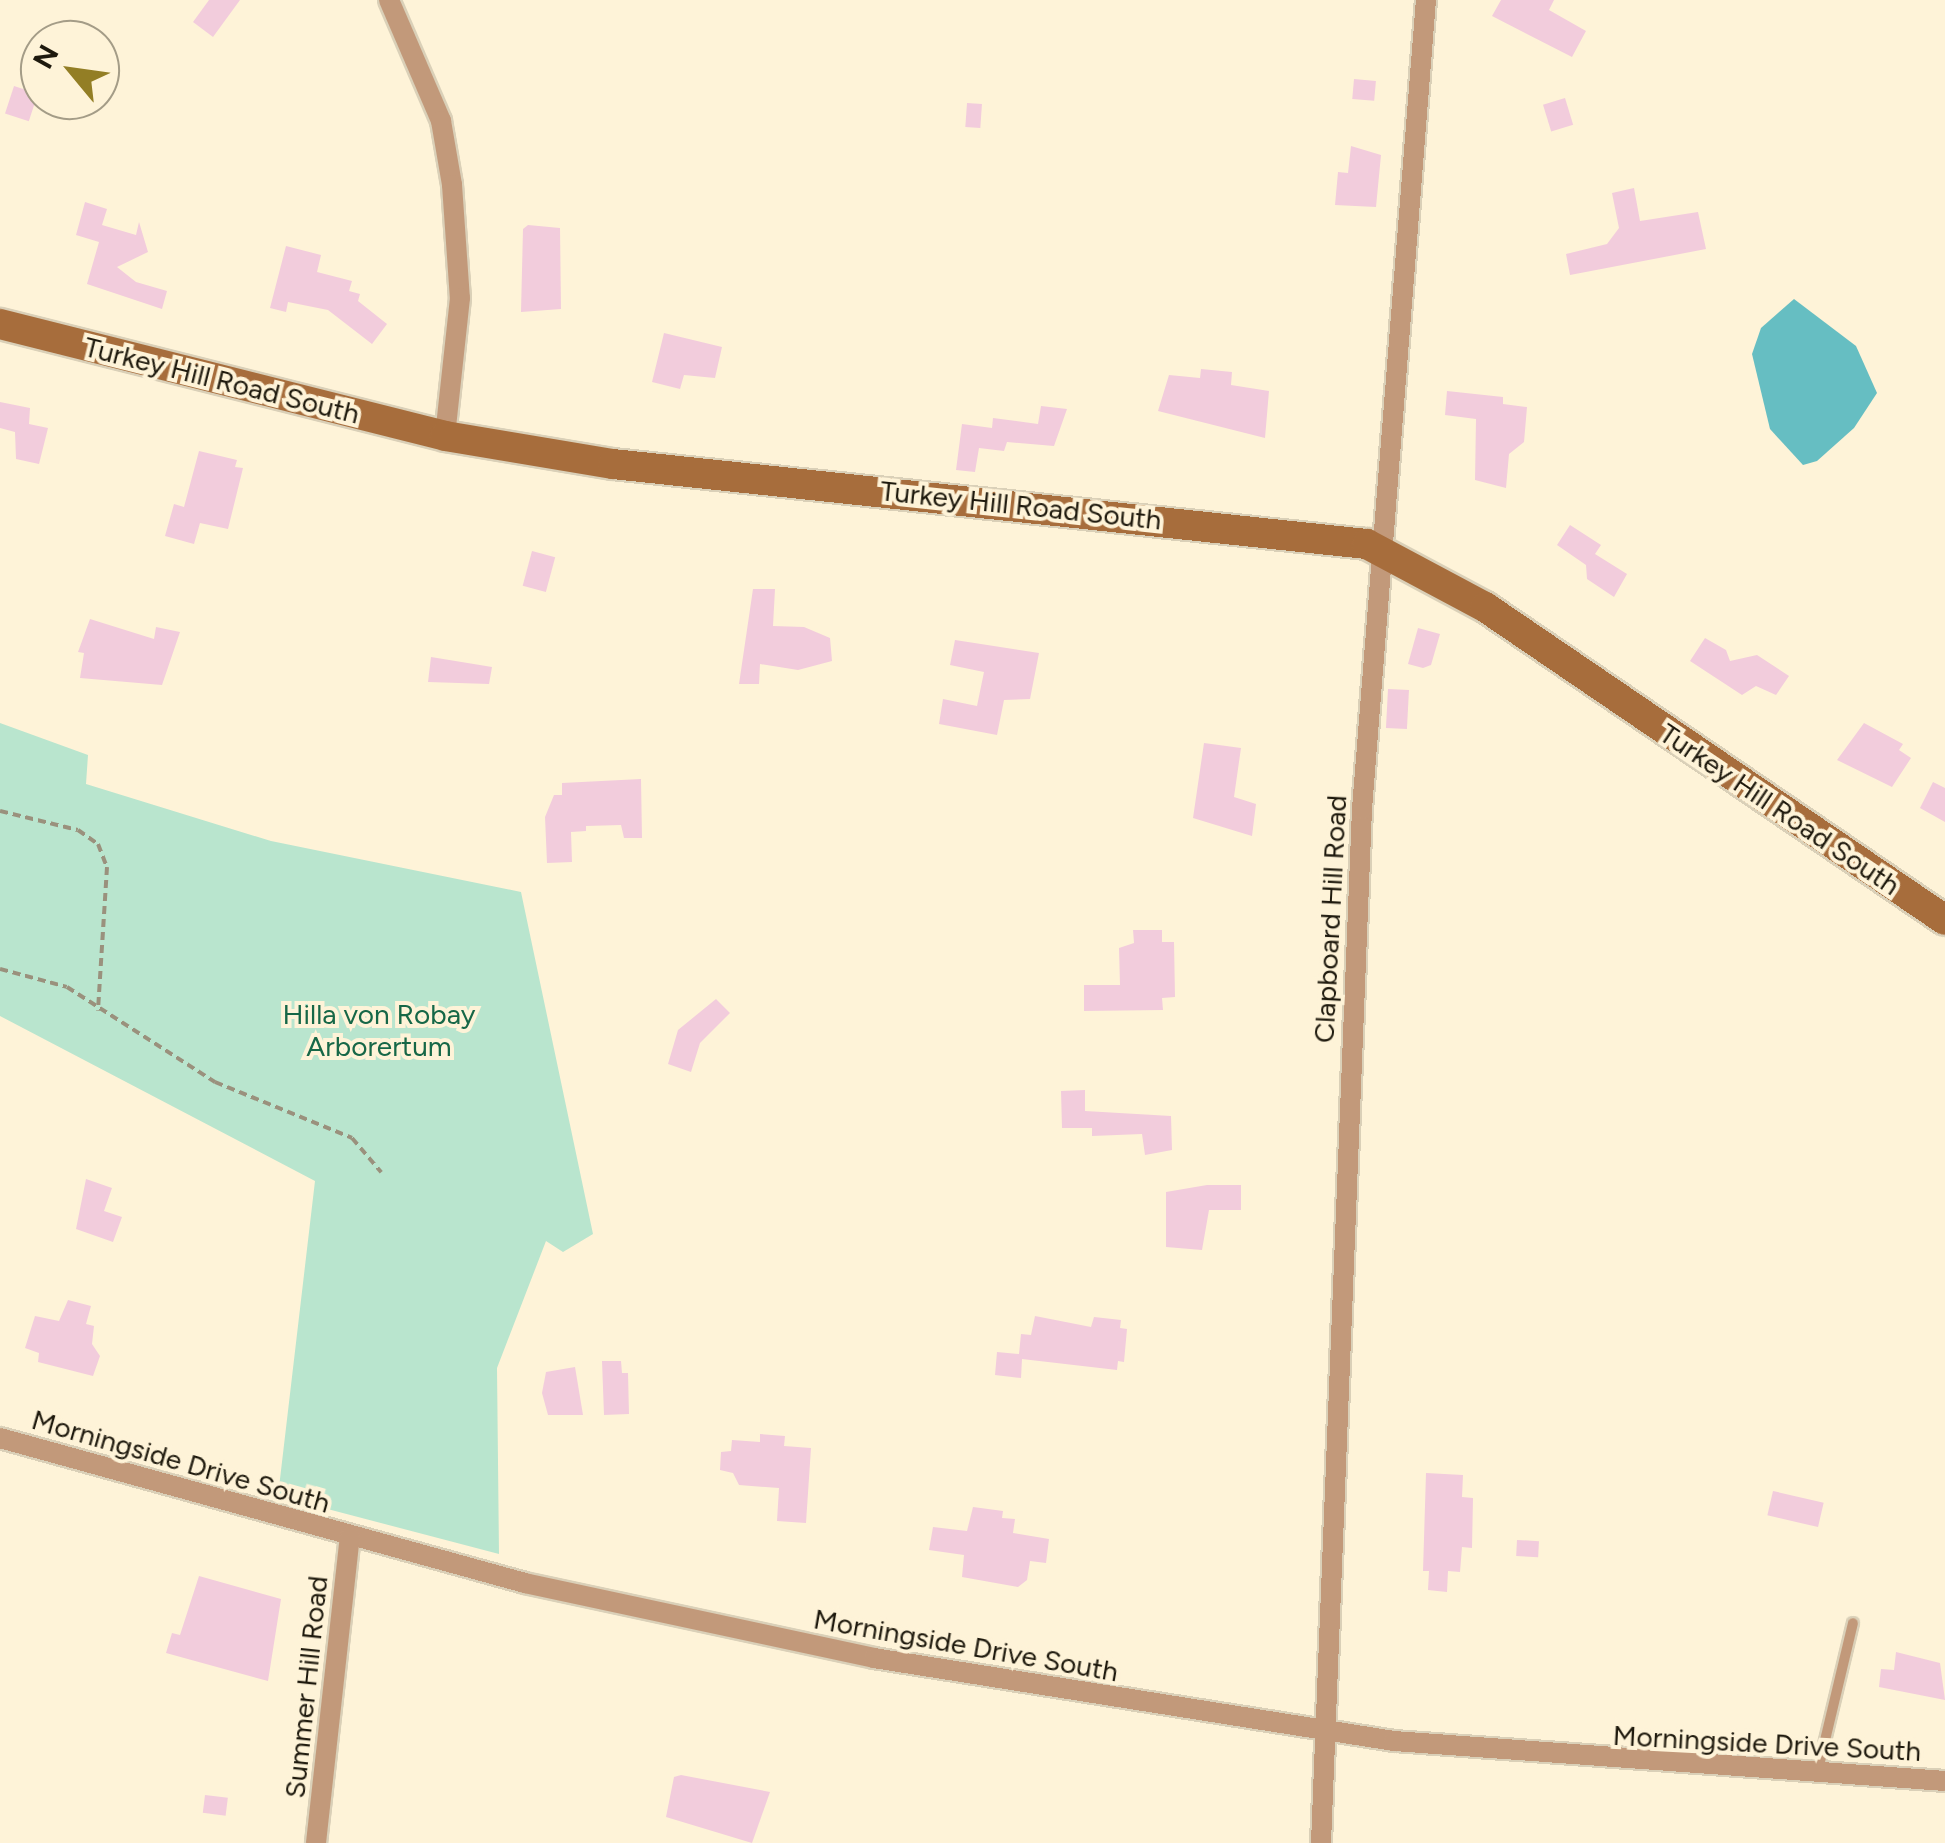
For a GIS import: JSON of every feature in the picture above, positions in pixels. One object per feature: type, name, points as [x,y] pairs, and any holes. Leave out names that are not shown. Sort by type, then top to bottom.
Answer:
[{"type":"street","points":[[390,0],[441,121],[452,185],[460,298],[445,436]]},
{"type":"street","name":"Clapboard Hill Road","points":[[1322,1843],[1352,997],[1426,0]]},
{"type":"street","name":"Turkey Hill Road South","points":[[0,324],[445,436],[644,467],[1306,533],[1383,550],[1485,607],[1945,920]]},
{"type":"street","name":"Morningside Drive South","points":[[0,1438],[350,1537],[805,1645],[1325,1732],[1817,1775],[1945,1781]]},
{"type":"street","name":"Summer Hill Road","points":[[316,1843],[350,1537]]},
{"type":"lane","points":[[1817,1775],[1853,1622]]},
{"type":"path","points":[[0,811],[78,830],[98,844],[107,868],[98,1011]]},
{"type":"path","points":[[0,969],[67,986],[98,1011],[214,1082],[352,1138],[382,1172]]},
{"type":"green space","name":"Hilla von Robay Arborertum","points":[[0,723],[88,755],[86,784],[271,841],[521,892],[593,1234],[563,1252],[546,1241],[497,1368],[499,1554],[278,1496],[315,1181],[0,1016]]},
{"type":"water","points":[[1794,299],[1856,346],[1877,393],[1854,428],[1817,461],[1803,465],[1770,429],[1752,354],[1761,328]]},
{"type":"building","points":[[209,0],[240,0],[213,37],[193,22]]},
{"type":"building","points":[[1501,0],[1554,0],[1549,10],[1586,31],[1572,57],[1492,16]]},
{"type":"building","points":[[1354,79],[1376,81],[1374,101],[1352,99]]},
{"type":"building","points":[[14,86],[20,88],[20,118],[5,114]]},
{"type":"building","points":[[1565,98],[1573,125],[1551,132],[1543,105]]},
{"type":"building","points":[[967,103],[982,104],[980,128],[965,127]]},
{"type":"building","points":[[1351,146],[1381,155],[1376,207],[1335,205],[1338,172],[1348,173]]},
{"type":"building","points":[[1634,188],[1640,221],[1698,212],[1706,249],[1570,275],[1566,254],[1607,244],[1619,228],[1612,193]]},
{"type":"building","points":[[85,202],[107,209],[102,225],[136,235],[139,222],[148,252],[117,267],[136,282],[167,291],[162,309],[87,284],[99,242],[76,235]]},
{"type":"building","points":[[528,225],[560,228],[561,309],[521,312],[523,229]]},
{"type":"building","points":[[286,246],[321,255],[317,272],[352,281],[349,291],[360,294],[358,301],[387,324],[372,344],[328,310],[288,302],[286,312],[270,308]]},
{"type":"building","points":[[664,333],[722,347],[715,378],[684,375],[680,389],[652,382]]},
{"type":"building","points":[[1201,369],[1232,372],[1231,385],[1269,391],[1265,438],[1158,411],[1169,375],[1200,378]]},
{"type":"building","points":[[1447,391],[1503,397],[1503,404],[1527,407],[1524,442],[1509,454],[1506,488],[1475,480],[1476,419],[1445,415]]},
{"type":"building","points":[[0,402],[30,408],[29,424],[48,428],[39,464],[16,459],[15,432],[0,428]]},
{"type":"building","points":[[1041,406],[1067,409],[1054,446],[1007,442],[1004,451],[979,448],[975,472],[956,470],[962,424],[992,428],[993,418],[1038,424]]},
{"type":"building","points":[[199,451],[237,460],[235,467],[243,468],[228,529],[200,523],[194,544],[165,536],[174,504],[184,507]]},
{"type":"building","points":[[1570,525],[1601,545],[1595,554],[1627,574],[1614,597],[1587,579],[1586,565],[1557,545]]},
{"type":"building","points":[[532,551],[555,557],[546,592],[523,586]]},
{"type":"building","points":[[753,589],[775,589],[773,626],[804,627],[830,638],[832,661],[798,670],[760,664],[759,684],[739,684]]},
{"type":"building","points":[[90,619],[154,639],[156,627],[180,632],[162,685],[80,678],[84,653],[78,652]]},
{"type":"building","points":[[1418,628],[1440,634],[1431,665],[1423,668],[1408,664]]},
{"type":"building","points":[[1705,638],[1726,650],[1730,661],[1757,655],[1789,676],[1776,695],[1756,686],[1742,695],[1690,661]]},
{"type":"building","points":[[955,640],[1039,653],[1030,699],[1004,700],[997,735],[939,724],[943,699],[977,706],[984,672],[950,665]]},
{"type":"building","points":[[431,657],[492,667],[489,684],[428,682]]},
{"type":"building","points":[[1388,689],[1409,690],[1407,729],[1386,728]]},
{"type":"building","points":[[1864,723],[1903,744],[1899,750],[1911,758],[1892,787],[1837,760]]},
{"type":"building","points":[[1204,743],[1241,748],[1234,797],[1256,804],[1252,836],[1193,818]]},
{"type":"building","points":[[641,779],[642,838],[624,838],[621,825],[586,826],[586,831],[571,832],[572,862],[547,863],[545,817],[554,795],[562,795],[562,783]]},
{"type":"building","points":[[1933,782],[1945,788],[1945,822],[1920,808]]},
{"type":"building","points":[[1133,930],[1162,930],[1162,942],[1174,942],[1175,997],[1162,998],[1163,1010],[1084,1011],[1084,985],[1120,985],[1119,948],[1134,943]]},
{"type":"building","points":[[716,999],[730,1013],[700,1043],[691,1072],[668,1064],[678,1030]]},
{"type":"building","points":[[1085,1090],[1085,1111],[1171,1116],[1172,1150],[1145,1155],[1142,1134],[1092,1136],[1092,1128],[1062,1128],[1061,1091]]},
{"type":"building","points":[[86,1179],[112,1188],[104,1211],[122,1217],[113,1242],[76,1229]]},
{"type":"building","points":[[1207,1185],[1241,1185],[1241,1210],[1209,1210],[1202,1250],[1166,1247],[1166,1192]]},
{"type":"building","points":[[68,1300],[91,1306],[86,1324],[94,1326],[92,1344],[100,1356],[93,1376],[38,1362],[39,1353],[25,1348],[35,1316],[59,1321]]},
{"type":"building","points":[[1035,1316],[1091,1327],[1094,1317],[1121,1320],[1120,1328],[1127,1329],[1124,1362],[1118,1361],[1117,1370],[1022,1359],[1021,1378],[995,1375],[997,1352],[1019,1354],[1021,1334],[1031,1335]]},
{"type":"building","points":[[602,1361],[621,1361],[622,1373],[628,1373],[629,1414],[604,1415]]},
{"type":"building","points":[[575,1367],[583,1415],[548,1415],[542,1393],[546,1372]]},
{"type":"building","points":[[760,1434],[785,1436],[784,1446],[811,1448],[806,1523],[777,1521],[779,1488],[739,1485],[733,1473],[720,1470],[721,1452],[731,1451],[732,1440],[760,1442]]},
{"type":"building","points":[[1426,1473],[1463,1475],[1462,1497],[1473,1498],[1472,1548],[1462,1547],[1460,1572],[1448,1571],[1447,1592],[1428,1590],[1429,1571],[1423,1571]]},
{"type":"building","points":[[1773,1491],[1824,1503],[1818,1527],[1767,1515]]},
{"type":"building","points":[[973,1507],[1003,1511],[1002,1518],[1015,1519],[1013,1533],[1049,1539],[1046,1563],[1030,1561],[1027,1580],[1018,1587],[962,1577],[964,1555],[929,1550],[933,1527],[967,1531]]},
{"type":"building","points":[[1517,1540],[1539,1541],[1538,1557],[1516,1556]]},
{"type":"building","points":[[199,1576],[281,1599],[268,1681],[166,1653],[172,1633],[180,1635]]},
{"type":"building","points":[[1896,1652],[1940,1663],[1945,1700],[1879,1687],[1881,1669],[1894,1670]]},
{"type":"building","points":[[681,1775],[770,1792],[752,1843],[666,1817],[674,1777]]},
{"type":"building","points":[[205,1795],[228,1798],[226,1816],[203,1813]]}]
